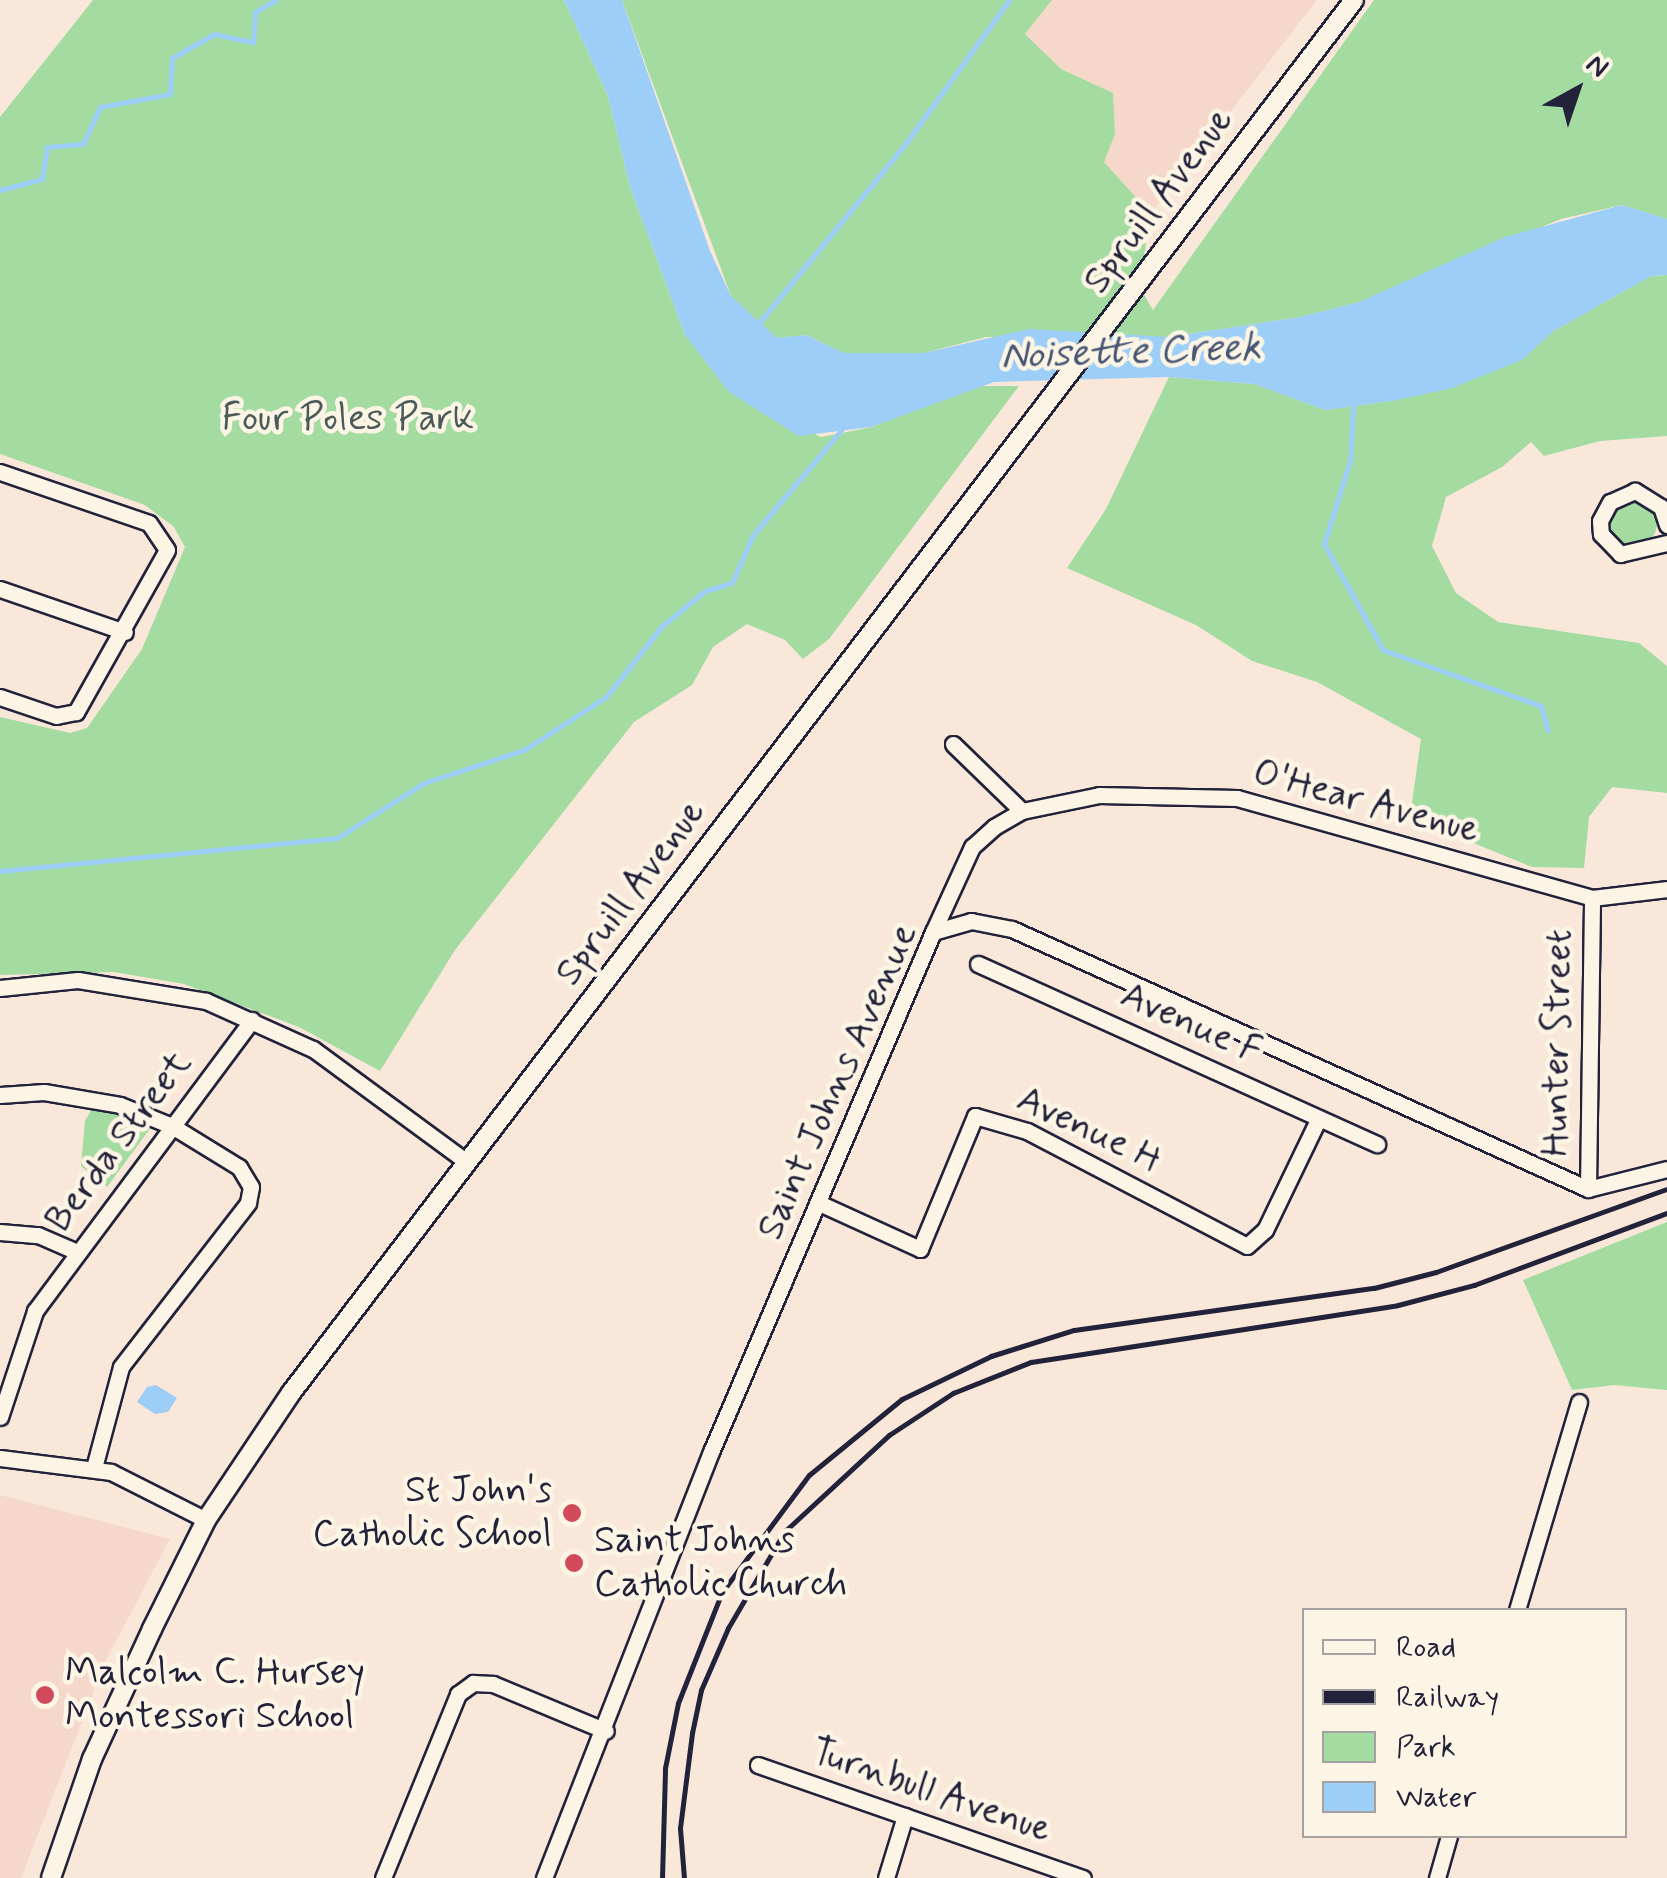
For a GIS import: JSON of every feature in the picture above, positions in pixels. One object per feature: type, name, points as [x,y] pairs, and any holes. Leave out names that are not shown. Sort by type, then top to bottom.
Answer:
[{"type":"street","name":"Spruill Avenue","points":[[51,1878],[92,1759],[206,1520],[291,1393],[1354,0]]},
{"type":"street","points":[[0,472],[149,524],[164,538],[163,566],[85,702],[66,716],[0,697]]},
{"type":"street","points":[[1667,524],[1661,507],[1636,491],[1610,502],[1600,521],[1601,534],[1620,554],[1667,543]]},
{"type":"street","points":[[0,589],[125,632]]},
{"type":"street","points":[[953,744],[1022,811]]},
{"type":"street","name":"O'Hear Avenue","points":[[933,932],[972,846],[1022,811],[1099,795],[1236,798],[1592,898],[1667,889]]},
{"type":"street","name":"Hunter Street","points":[[1588,1189],[1592,898]]},
{"type":"street","name":"Saint Johns Avenue","points":[[544,1878],[606,1731],[711,1452],[933,932],[971,922],[1012,929],[1588,1189]]},
{"type":"street","name":"Avenue F","points":[[978,964],[1377,1144]]},
{"type":"street","points":[[0,988],[78,980],[139,986],[252,1020],[313,1049],[468,1162]]},
{"type":"street","name":"Berda Street","points":[[0,1417],[10,1348],[252,1020]]},
{"type":"street","points":[[0,1095],[80,1095],[172,1126],[239,1167],[252,1187],[248,1204],[120,1367],[94,1468]]},
{"type":"street","name":"Avenue H","points":[[819,1203],[920,1248],[975,1116],[1027,1131],[1246,1246],[1265,1230],[1319,1118]]},
{"type":"street","points":[[1588,1189],[1667,1169]]},
{"type":"street","points":[[0,1232],[38,1235],[78,1252]]},
{"type":"street","points":[[1519,1608],[1579,1402]]},
{"type":"street","points":[[0,1458],[94,1468],[206,1520]]},
{"type":"street","points":[[383,1878],[458,1694],[473,1683],[493,1684],[606,1731]]},
{"type":"street","name":"Turnbull Avenue","points":[[758,1765],[1083,1878]]},
{"type":"street","points":[[886,1878],[905,1816]]},
{"type":"street","points":[[1436,1878],[1449,1838]]},
{"type":"shaded area","points":[[1052,0],[1317,0],[1151,214],[1104,162],[1115,134],[1113,93],[1061,69],[1025,34]]},
{"type":"shaded area","name":"Malcolm C. Hursey Montessori School","points":[[0,1495],[170,1539],[106,1660],[21,1878],[0,1878]]},
{"type":"green space","name":"Four Poles Park","points":[[93,0],[564,0],[608,96],[630,187],[685,335],[729,392],[821,437],[872,427],[971,386],[1019,386],[829,639],[803,659],[785,640],[747,624],[713,647],[692,685],[634,722],[455,950],[380,1071],[299,1027],[184,984],[114,972],[0,975],[0,717],[70,733],[87,728],[142,649],[185,547],[174,527],[145,505],[0,454],[0,117]]},
{"type":"green space","points":[[622,0],[1052,0],[1025,34],[1061,69],[1113,93],[1115,134],[1104,162],[1151,214],[1139,286],[1153,310],[1374,0],[1667,0],[1667,219],[1622,205],[1561,219],[1359,302],[1300,317],[1169,337],[986,337],[924,353],[844,353],[806,335],[777,338],[731,296]]},
{"type":"green space","points":[[1667,275],[1667,436],[1600,441],[1544,456],[1531,442],[1502,467],[1446,497],[1432,546],[1456,593],[1498,622],[1639,643],[1667,666],[1667,793],[1612,787],[1589,817],[1584,868],[1532,867],[1410,817],[1421,739],[1317,682],[1252,661],[1196,625],[1067,568],[1106,509],[1169,377],[1254,384],[1325,410],[1392,401],[1522,360],[1552,332],[1651,276]]},
{"type":"green space","points":[[1633,499],[1650,506],[1657,523],[1650,540],[1633,547],[1616,540],[1609,523],[1616,506]]},
{"type":"green space","points":[[94,1105],[152,1126],[107,1187],[81,1166],[85,1121]]},
{"type":"green space","points":[[1667,1222],[1667,1390],[1614,1385],[1572,1390],[1523,1280]]},
{"type":"water","name":"Noisette Creek","points":[[564,0],[622,0],[710,251],[731,296],[777,338],[806,335],[844,353],[924,353],[1029,329],[1169,337],[1300,317],[1359,302],[1505,237],[1622,205],[1667,219],[1667,275],[1651,276],[1552,332],[1522,360],[1452,388],[1392,401],[1325,410],[1254,384],[1169,377],[994,382],[871,427],[799,436],[729,392],[685,335],[630,187],[608,96]]},
{"type":"water","points":[[156,1385],[177,1398],[168,1412],[155,1414],[137,1402],[147,1387]]},
{"type":"waterway","points":[[0,190],[42,179],[47,147],[83,144],[100,107],[170,94],[172,58],[214,34],[253,42],[255,12],[276,0]]},
{"type":"waterway","points":[[758,324],[906,143],[1009,0]]},
{"type":"waterway","points":[[1353,406],[1350,461],[1324,544],[1383,650],[1541,706],[1548,730]]},
{"type":"waterway","points":[[0,871],[337,838],[424,783],[524,750],[606,697],[662,626],[705,591],[732,583],[753,535],[842,429]]},
{"type":"railway","points":[[662,1878],[665,1768],[678,1703],[722,1592],[809,1475],[902,1399],[991,1356],[1074,1330],[1374,1288],[1436,1272],[1667,1189]]},
{"type":"railway","points":[[684,1878],[680,1828],[692,1733],[701,1690],[728,1628],[785,1531],[889,1435],[953,1393],[1031,1362],[1398,1305],[1474,1285],[1667,1213]]},
{"type":"place","name":"St John's Catholic School","points":[[572,1513]]},
{"type":"place","name":"Saint Johns Catholic Church","points":[[574,1563]]},
{"type":"place","name":"Malcolm C. Hursey Montessori School","points":[[45,1695]]}]
